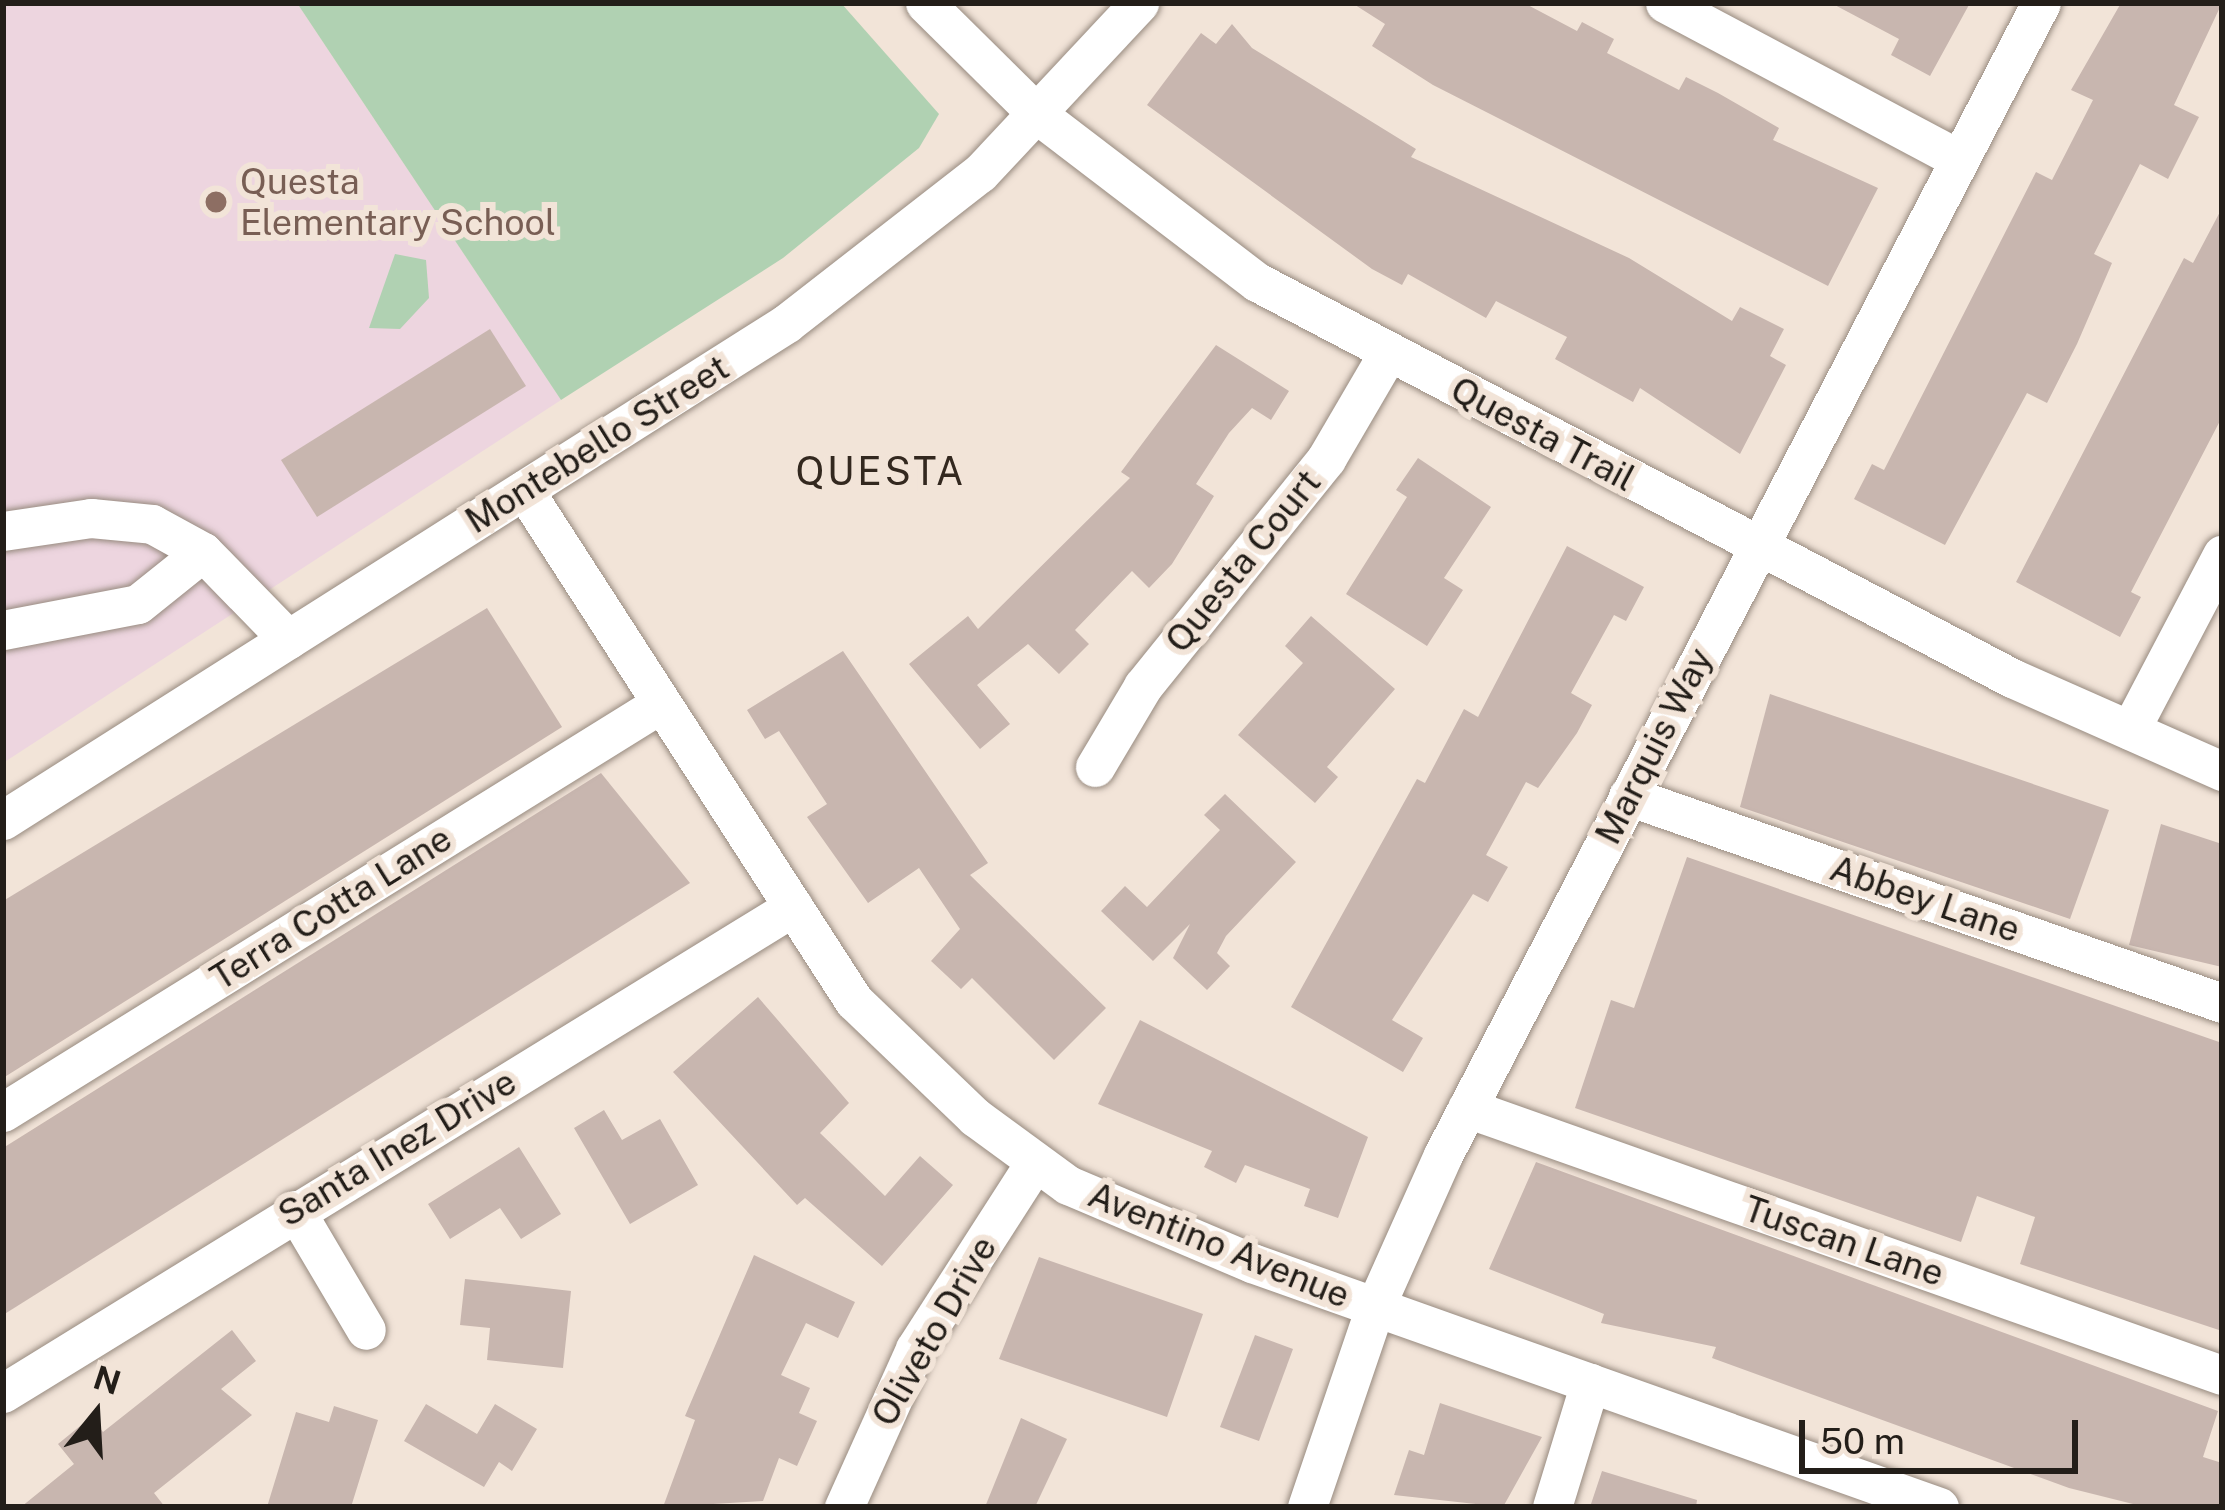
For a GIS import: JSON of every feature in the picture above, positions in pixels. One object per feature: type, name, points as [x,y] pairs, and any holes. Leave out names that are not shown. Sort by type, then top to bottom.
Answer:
[{"type":"street","name":"Questa Trail","points":[[925,3],[1037,114],[1257,282],[1756,547],[2222,771]]},
{"type":"street","name":"Montebello Street","points":[[3,820],[787,323],[1037,114],[1139,3]]},
{"type":"street","points":[[1665,3],[1959,159]]},
{"type":"street","name":"Marquis Way","points":[[1307,1507],[1375,1307],[1467,1108],[2041,3]]},
{"type":"street","name":"Questa Court","points":[[1095,767],[1143,686],[1326,459],[1388,353]]},
{"type":"street","name":"Aventino Avenue","points":[[524,490],[854,1001],[1035,1162],[1125,1214],[1920,1504]]},
{"type":"street","points":[[3,531],[111,520],[152,524],[203,552],[288,639]]},
{"type":"street","points":[[3,630],[138,604],[203,552]]},
{"type":"street","points":[[2130,730],[2222,555]]},
{"type":"street","name":"Terra Cotta Lane","points":[[3,1112],[659,704]]},
{"type":"street","name":"Abbey Lane","points":[[1628,796],[2222,1003]]},
{"type":"street","name":"Santa Inez Drive","points":[[3,1393],[793,907]]},
{"type":"street","name":"Tuscan Lane","points":[[1467,1108],[2222,1375]]},
{"type":"street","name":"Oliveto Drive","points":[[844,1507],[915,1349],[1035,1162]]},
{"type":"street","points":[[295,1210],[366,1330]]},
{"type":"street","points":[[1552,1507],[1590,1383]]},
{"type":"shaded area","name":"Questa Elementary School","points":[[3,3],[297,3],[561,400],[3,763]]},
{"type":"green space","points":[[297,3],[841,3],[939,114],[919,148],[783,258],[561,400]]},
{"type":"green space","points":[[395,254],[426,260],[429,298],[400,329],[369,328]]},
{"type":"building","points":[[1352,3],[1524,3],[1577,31],[1582,22],[1614,39],[1607,53],[1679,90],[1686,77],[1779,128],[1773,140],[1878,188],[1828,286],[1433,85],[1372,46],[1385,24]]},
{"type":"building","points":[[1831,3],[1970,3],[1930,76],[1891,55],[1899,39]]},
{"type":"building","points":[[2121,3],[2222,3],[2174,105],[2199,117],[2168,179],[2140,164],[2094,254],[2112,263],[2047,403],[2027,393],[1945,545],[1854,499],[1872,464],[1884,470],[2036,172],[2052,180],[2093,100],[2071,90]]},
{"type":"building","points":[[1232,24],[1252,48],[1416,149],[1411,157],[1629,258],[1732,321],[1740,307],[1784,329],[1770,356],[1786,365],[1740,454],[1640,388],[1633,402],[1555,359],[1567,337],[1496,301],[1486,318],[1408,274],[1402,285],[1372,269],[1147,105],[1201,33],[1216,44]]},
{"type":"building","points":[[2222,208],[2222,417],[2131,592],[2141,597],[2120,637],[2016,582],[2184,258],[2193,263]]},
{"type":"building","points":[[490,329],[526,386],[317,517],[281,460]]},
{"type":"building","points":[[1216,345],[1289,391],[1271,420],[1252,408],[1229,433],[1196,484],[1214,496],[1172,564],[1149,588],[1132,571],[1075,630],[1089,644],[1059,674],[1028,644],[977,685],[1010,724],[980,749],[909,664],[968,616],[978,629],[1130,478],[1121,472]]},
{"type":"building","points":[[1418,458],[1491,507],[1444,578],[1463,590],[1427,646],[1346,594],[1407,497],[1396,490]]},
{"type":"building","points":[[1567,546],[1644,587],[1626,621],[1614,615],[1571,693],[1592,705],[1577,733],[1538,788],[1526,782],[1486,855],[1508,867],[1488,902],[1473,894],[1392,1020],[1423,1038],[1403,1072],[1291,1007],[1417,779],[1425,783],[1464,709],[1478,717]]},
{"type":"building","points":[[487,608],[562,727],[3,1078],[3,901]]},
{"type":"building","points":[[1311,616],[1395,689],[1327,767],[1338,777],[1315,803],[1238,735],[1303,663],[1285,646]]},
{"type":"building","points":[[843,651],[988,863],[970,875],[1106,1008],[1054,1060],[972,978],[961,989],[931,961],[960,929],[919,868],[868,903],[807,817],[827,804],[779,731],[765,739],[747,710]]},
{"type":"building","points":[[1770,694],[2109,810],[2070,919],[1740,807]]},
{"type":"building","points":[[601,773],[690,883],[3,1315],[3,1148]]},
{"type":"building","points":[[1225,794],[1296,862],[1226,936],[1217,953],[1230,966],[1207,990],[1173,958],[1190,924],[1153,961],[1101,911],[1125,886],[1147,907],[1220,830],[1204,815]]},
{"type":"building","points":[[2161,824],[2222,844],[2222,967],[2129,945]]},
{"type":"building","points":[[1687,857],[2222,1043],[2222,1331],[2020,1264],[2035,1217],[1977,1196],[1961,1242],[1575,1108],[1611,1000],[1634,1008]]},
{"type":"building","points":[[758,997],[849,1103],[820,1133],[885,1196],[920,1156],[953,1185],[882,1266],[805,1198],[797,1205],[673,1072]]},
{"type":"building","points":[[1140,1020],[1368,1137],[1338,1218],[1304,1206],[1310,1189],[1245,1165],[1236,1183],[1204,1167],[1212,1151],[1098,1104]]},
{"type":"building","points":[[604,1110],[622,1140],[660,1119],[698,1185],[630,1224],[574,1128]]},
{"type":"building","points":[[519,1147],[561,1214],[521,1239],[500,1208],[450,1239],[428,1204]]},
{"type":"building","points":[[1536,1162],[2218,1411],[2203,1457],[2222,1463],[2222,1507],[2145,1507],[2069,1488],[1712,1358],[1716,1347],[1601,1323],[1604,1314],[1489,1269]]},
{"type":"building","points":[[754,1255],[855,1302],[838,1338],[806,1323],[781,1375],[810,1388],[799,1413],[817,1421],[797,1466],[779,1458],[763,1501],[663,1507],[695,1420],[685,1416]]},
{"type":"building","points":[[1039,1257],[1203,1314],[1167,1417],[999,1359]]},
{"type":"building","points":[[465,1279],[571,1291],[563,1368],[487,1360],[490,1328],[460,1325]]},
{"type":"building","points":[[232,1330],[256,1361],[221,1389],[252,1415],[154,1493],[165,1507],[21,1507],[74,1464],[58,1444],[91,1417],[103,1432]]},
{"type":"building","points":[[1255,1335],[1293,1349],[1259,1441],[1220,1427]]},
{"type":"building","points":[[1440,1403],[1542,1437],[1503,1507],[1394,1495],[1409,1450],[1424,1455]]},
{"type":"building","points":[[426,1404],[477,1434],[495,1404],[537,1429],[512,1471],[499,1462],[484,1487],[404,1441]]},
{"type":"building","points":[[334,1406],[378,1420],[351,1507],[267,1507],[296,1412],[329,1422]]},
{"type":"building","points":[[1021,1418],[1067,1439],[1035,1507],[985,1507]]},
{"type":"building","points":[[1602,1471],[1697,1500],[1696,1507],[1590,1507]]},
{"type":"place","name":"Questa Elementary School","points":[[216,202]]},
{"type":"district","name":"QUESTA","points":[[881,471]]}]
